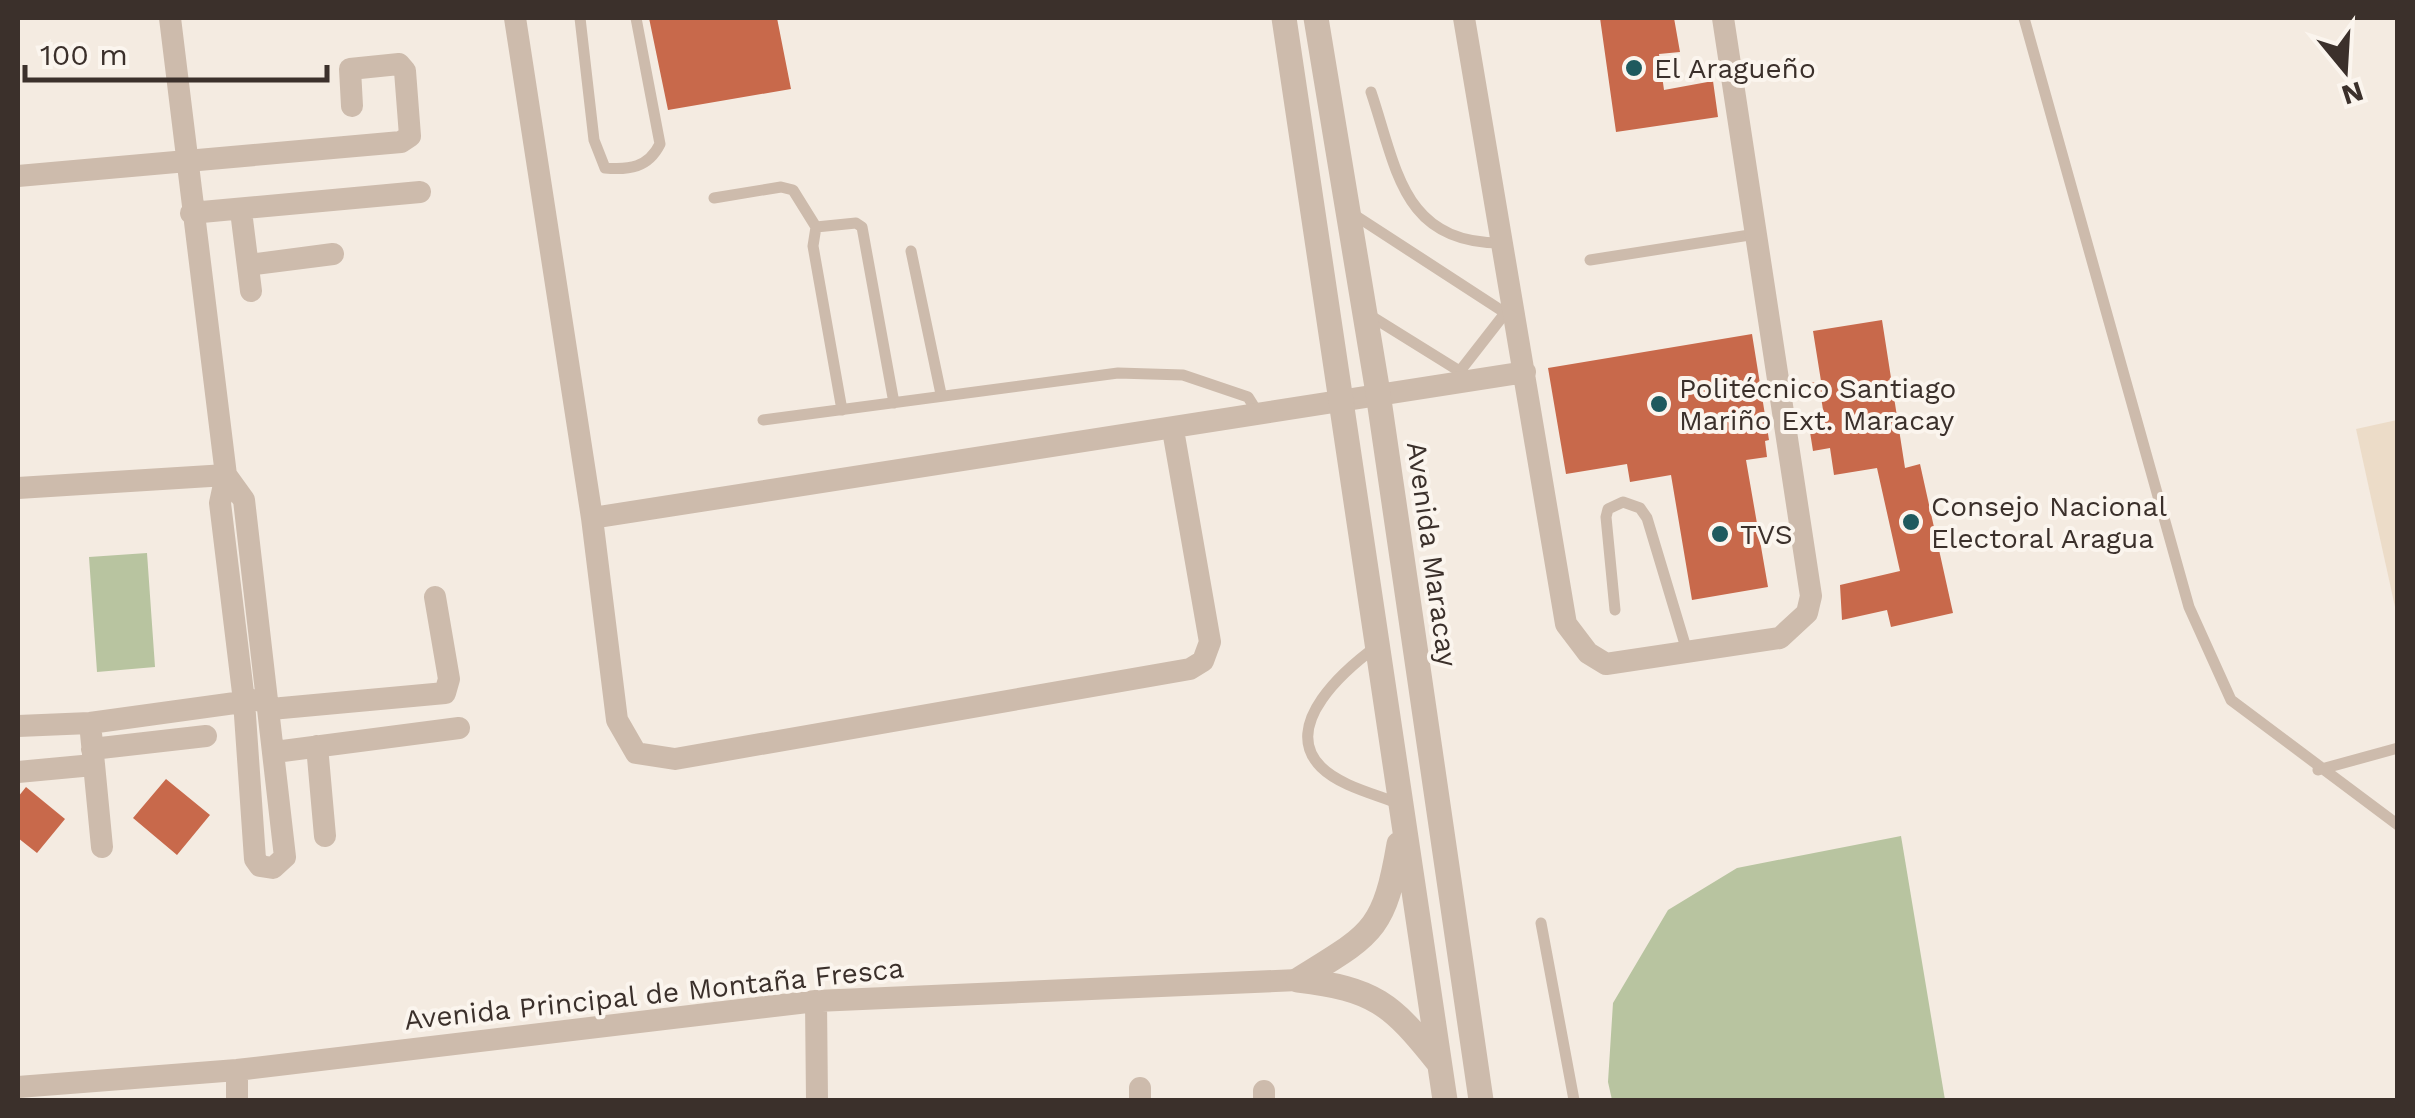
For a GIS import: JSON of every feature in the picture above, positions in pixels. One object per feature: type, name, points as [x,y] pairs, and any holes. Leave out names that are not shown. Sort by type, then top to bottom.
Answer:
[{"type":"street","points":[[170,18],[226,475],[220,503],[244,701],[255,859],[266,868],[282,864],[285,856],[275,752],[244,500],[226,475]]},
{"type":"street","points":[[515,18],[592,518],[617,720],[636,753],[674,759],[1190,670],[1204,660],[1210,642],[1173,430]]},
{"type":"street","points":[[1284,18],[1444,1100]]},
{"type":"street","name":"Avenida Maracay","points":[[1316,18],[1378,393],[1481,1100]]},
{"type":"street","points":[[1464,18],[1503,243],[1511,317],[1525,372],[1566,624],[1575,639],[1606,664],[1780,638],[1807,614],[1811,596],[1724,18]]},
{"type":"street","points":[[18,176],[185,158],[402,142],[410,136],[405,71],[399,64],[350,69],[352,106]]},
{"type":"street","points":[[191,213],[241,212],[420,192]]},
{"type":"street","points":[[241,212],[251,290]]},
{"type":"street","points":[[248,265],[333,254]]},
{"type":"street","points":[[592,518],[1173,430],[1466,375],[1525,372]]},
{"type":"street","points":[[18,488],[226,475]]},
{"type":"street","points":[[18,726],[90,724],[244,701],[270,704],[445,693],[449,679],[435,597]]},
{"type":"street","points":[[90,724],[102,847]]},
{"type":"street","points":[[275,752],[459,728]]},
{"type":"street","points":[[18,772],[206,736]]},
{"type":"street","points":[[317,746],[325,836]]},
{"type":"street","points":[[1298,980],[1353,945],[1374,925],[1389,900],[1401,814]]},
{"type":"street","points":[[1298,980],[1346,986],[1379,1000],[1406,1022],[1440,1064]]},
{"type":"street","name":"Avenida Principal de Montaña Fresca","points":[[18,1086],[236,1070],[816,1001],[1298,980]]},
{"type":"street","points":[[816,1001],[817,1100]]},
{"type":"street","points":[[236,1070],[237,1100]]},
{"type":"lane","points":[[580,18],[594,140],[605,168],[631,170],[654,156],[660,144],[636,18]]},
{"type":"lane","points":[[2024,18],[2189,607],[2231,700],[2318,770],[2398,825]]},
{"type":"lane","points":[[1370,92],[1410,205],[1464,240],[1503,243]]},
{"type":"lane","points":[[714,198],[782,187],[793,190],[816,226],[812,246],[842,410]]},
{"type":"lane","points":[[1348,211],[1511,317],[1466,375],[1365,312]]},
{"type":"lane","points":[[816,226],[862,226],[894,403]]},
{"type":"lane","points":[[1590,260],[1756,234]]},
{"type":"lane","points":[[911,251],[941,394]]},
{"type":"lane","points":[[763,420],[1118,373],[1183,375],[1248,396],[1258,413]]},
{"type":"lane","points":[[1615,610],[1606,518],[1608,508],[1623,502],[1640,508],[1647,518],[1687,652]]},
{"type":"lane","points":[[1377,646],[1342,671],[1313,712],[1312,754],[1321,767],[1341,781],[1401,814]]},
{"type":"lane","points":[[2318,770],[2398,748]]},
{"type":"lane","points":[[1541,923],[1574,1100]]},
{"type":"green space","points":[[147,553],[155,667],[97,672],[89,557]]},
{"type":"green space","points":[[1901,836],[1945,1100],[1612,1100],[1608,1082],[1613,1003],[1668,910],[1737,868]]},
{"type":"shaded area","points":[[2398,420],[2397,616],[2356,429]]},
{"type":"building","points":[[649,18],[777,18],[791,89],[668,110]]},
{"type":"building","name":"El Aragueño","points":[[1600,18],[1674,18],[1680,52],[1659,54],[1664,90],[1713,81],[1718,117],[1616,132]]},
{"type":"building","points":[[1882,320],[1905,468],[1920,464],[1953,613],[1891,627],[1887,610],[1842,620],[1840,585],[1900,571],[1877,468],[1834,475],[1830,448],[1813,451],[1810,432],[1826,429],[1821,397],[1807,399],[1805,384],[1821,381],[1813,331]]},
{"type":"building","name":"Politécnico Santiago Mariño Ext. Maracay","points":[[1752,334],[1769,440],[1765,441],[1767,457],[1746,460],[1768,587],[1692,600],[1671,475],[1630,482],[1627,464],[1566,474],[1548,368]]},
{"type":"building","points":[[166,779],[210,815],[177,855],[133,818]]},
{"type":"building","points":[[26,787],[65,819],[37,853],[18,838],[18,797]]},
{"type":"place","name":"El Aragueño","points":[[1634,68]]},
{"type":"place","name":"Politécnico Santiago Mariño Ext. Maracay","points":[[1659,404]]},
{"type":"place","name":"Consejo Nacional Electoral Aragua","points":[[1911,522]]},
{"type":"place","name":"TVS","points":[[1720,534]]}]
